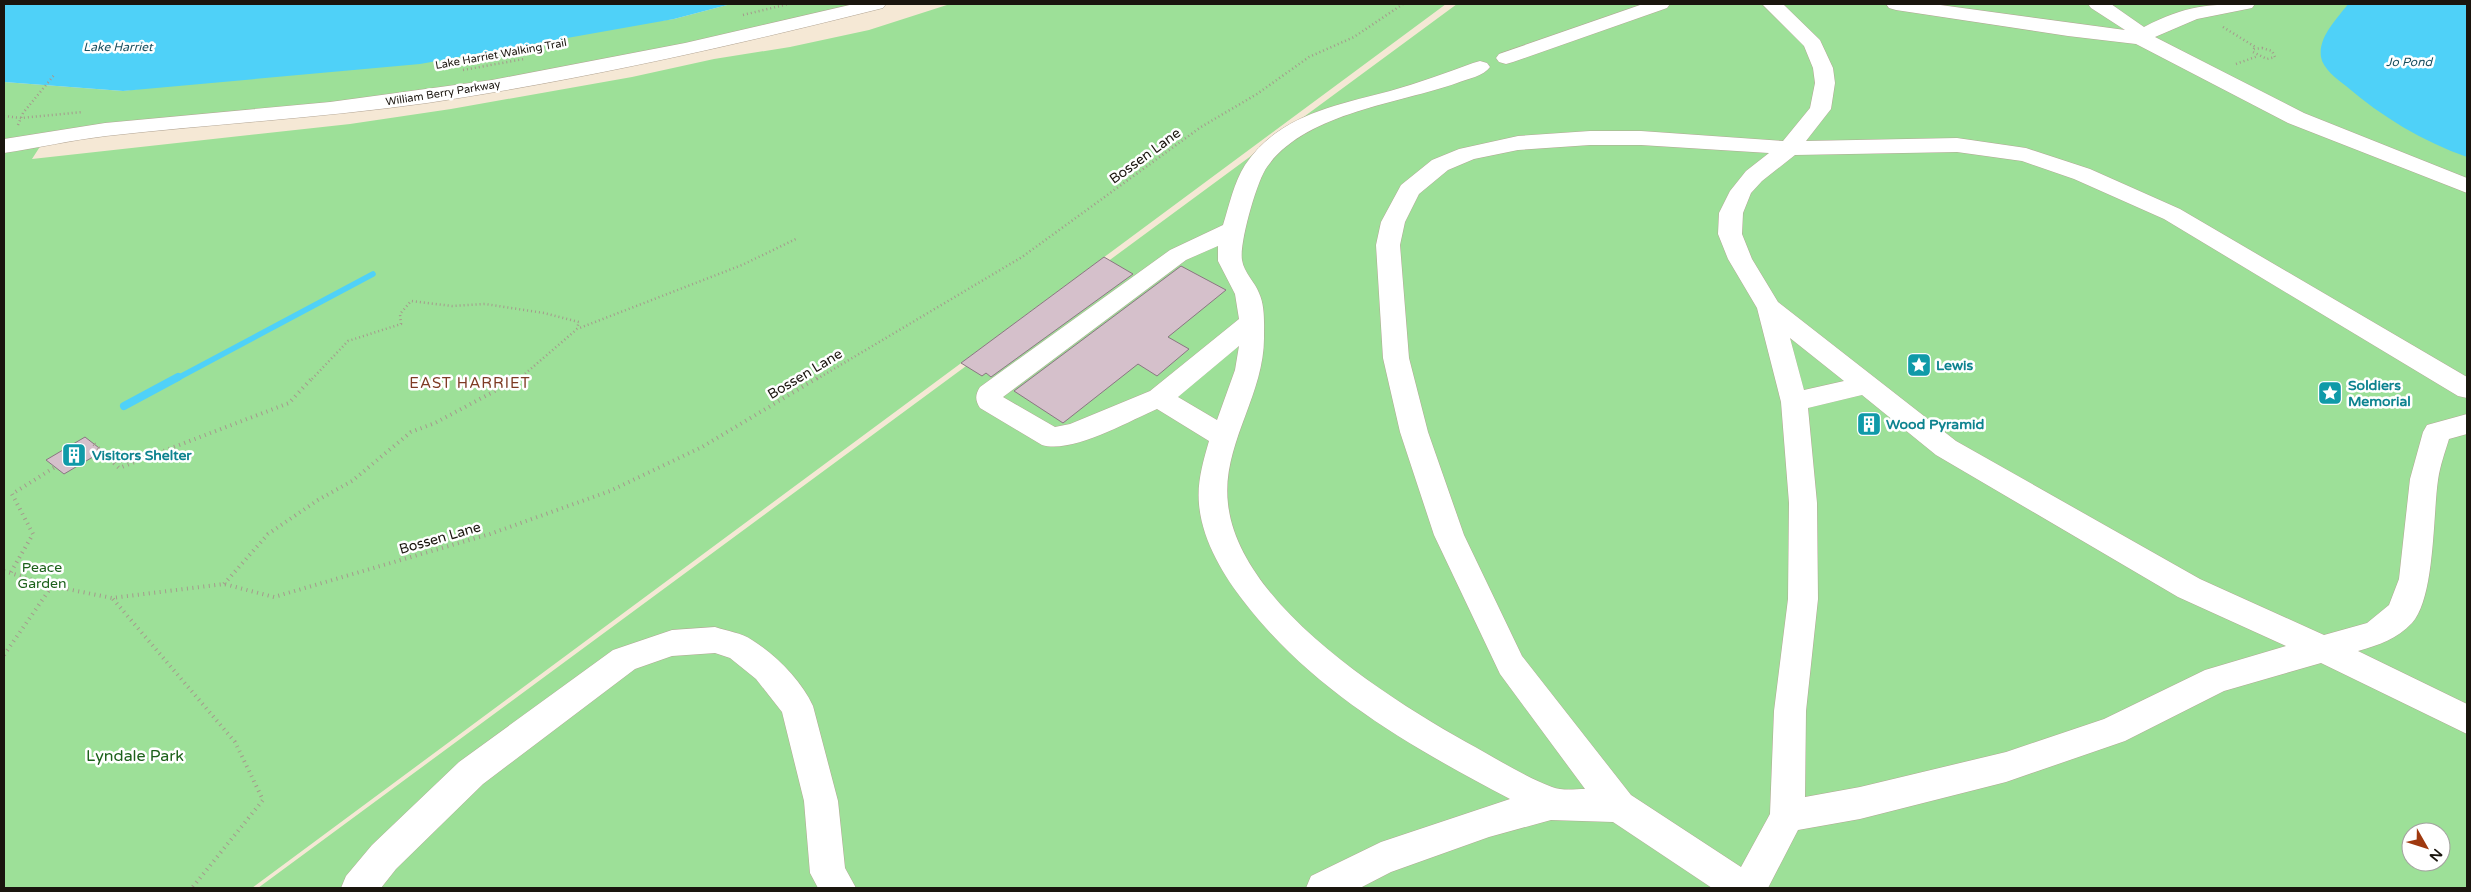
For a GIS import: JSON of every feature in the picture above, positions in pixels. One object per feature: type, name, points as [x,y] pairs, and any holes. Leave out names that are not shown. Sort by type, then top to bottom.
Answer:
[{"type":"street","name":"William Berry Parkway","points":[[4,146],[103,130],[323,110],[444,94],[558,75],[726,41],[876,4]]},
{"type":"street","points":[[1551,804],[1469,760],[1385,711],[1352,688],[1306,650],[1267,612],[1239,571],[1222,540],[1213,492],[1224,437],[1251,354],[1249,299],[1230,260],[1233,230],[1256,165],[1274,145],[1300,126],[1338,109],[1394,96],[1447,80],[1480,67],[1477,61],[1482,56],[1492,54],[1506,58],[1660,4]]},
{"type":"street","points":[[1749,888],[1787,816],[1790,711],[1803,599],[1803,503],[1794,402],[1769,308],[1740,259],[1730,234],[1731,213],[1741,192],[1754,176],[1789,148],[1820,109],[1825,83],[1823,68],[1813,44],[1772,4]]},
{"type":"street","points":[[1896,4],[2068,30],[2140,38],[2171,52],[2296,118],[2467,186]]},
{"type":"street","points":[[2098,4],[2135,28],[2140,38]]},
{"type":"street","points":[[2140,38],[2166,22],[2199,11],[2245,4]]},
{"type":"street","points":[[1742,888],[1619,806],[1587,767],[1511,665],[1450,535],[1414,432],[1396,358],[1388,245],[1393,222],[1409,190],[1440,165],[1467,154],[1518,143],[1598,138],[1789,148],[1979,147],[2026,156],[2082,174],[2172,214],[2467,389]]},
{"type":"street","points":[[1233,230],[1178,255],[989,394],[989,401],[1052,438],[1075,433],[1159,398],[1250,323]]},
{"type":"street","points":[[1769,308],[1946,448],[2190,588],[2320,648],[2467,720]]},
{"type":"street","points":[[1794,402],[1866,385]]},
{"type":"street","points":[[1159,398],[1224,437]]},
{"type":"street","points":[[2467,399],[2464,408],[2467,417]]},
{"type":"street","points":[[1787,816],[1860,803],[2006,767],[2113,731],[2216,680],[2320,648],[2377,633],[2402,613],[2414,579],[2424,479],[2437,432],[2467,424]]},
{"type":"street","points":[[359,888],[384,857],[471,774],[624,659],[672,643],[715,640],[740,648],[767,669],[797,706],[821,801],[828,873],[838,888]]},
{"type":"street","points":[[1324,888],[1381,859],[1489,821],[1551,804],[1619,806]]},
{"type":"path","points":[[740,16],[788,4]]},
{"type":"path","name":"Bossen Lane","points":[[4,572],[11,572],[52,586],[112,598],[224,584],[274,597],[490,534],[610,491],[702,447],[1022,257],[1201,127],[1257,94],[1309,57],[1354,36],[1403,4]]},
{"type":"path","points":[[2199,11],[2257,48],[2272,51],[2276,57],[2261,57],[2253,52],[2257,48]]},
{"type":"path","name":"Lake Harriet Walking Trail","points":[[462,70],[530,58]]},
{"type":"path","points":[[18,126],[23,113],[55,74]]},
{"type":"path","points":[[224,584],[268,534],[318,500],[352,481],[411,432],[435,424],[515,382],[577,329],[734,268],[796,239]]},
{"type":"path","points":[[94,444],[119,468],[289,403],[348,341],[400,324],[400,314],[411,302],[452,306],[485,304],[544,313],[579,322],[577,329]]},
{"type":"path","points":[[11,572],[33,534],[12,494],[55,467]]},
{"type":"path","points":[[4,655],[52,586]]},
{"type":"path","points":[[112,598],[235,742],[263,800],[192,888]]},
{"type":"green space","points":[[731,4],[876,4],[558,75],[103,130],[4,146],[4,82],[123,91],[674,19]]},
{"type":"green space","points":[[950,4],[1446,4],[252,888],[4,888],[4,149],[41,145],[32,159],[350,124],[451,109],[632,77],[714,59],[790,47],[869,30]]},
{"type":"green space","points":[[1457,4],[2467,4],[2467,888],[258,888]]},
{"type":"water","name":"Lake Harriet","points":[[4,4],[731,4],[674,19],[420,64],[123,91],[4,82]]},
{"type":"water","name":"Jo Pond","points":[[2348,4],[2467,4],[2467,157],[2434,144],[2388,118],[2327,70],[2321,57],[2322,42],[2329,29]]},
{"type":"building","points":[[1104,257],[1133,274],[991,377],[986,373],[982,376],[961,363]]},
{"type":"building","points":[[1181,266],[1226,290],[1168,337],[1189,349],[1157,376],[1138,364],[1063,423],[1014,391]]},
{"type":"building","name":"Visitors Shelter","points":[[85,437],[103,451],[64,474],[46,460]]},
{"type":"waterway","points":[[176,379],[373,274]]},
{"type":"waterway","points":[[124,406],[178,377]]},
{"type":"place","name":"Lewis","points":[[1919,365]]},
{"type":"place","name":"Soldiers Memorial","points":[[2330,393]]},
{"type":"place","name":"Wood Pyramid","points":[[1869,424]]},
{"type":"place","name":"Visitors Shelter","points":[[74,455]]},
{"type":"district","name":"EAST HARRIET","points":[[470,383]]},
{"type":"park label","name":"Peace Garden","points":[[42,576]]},
{"type":"park label","name":"Lyndale Park","points":[[135,756]]}]
